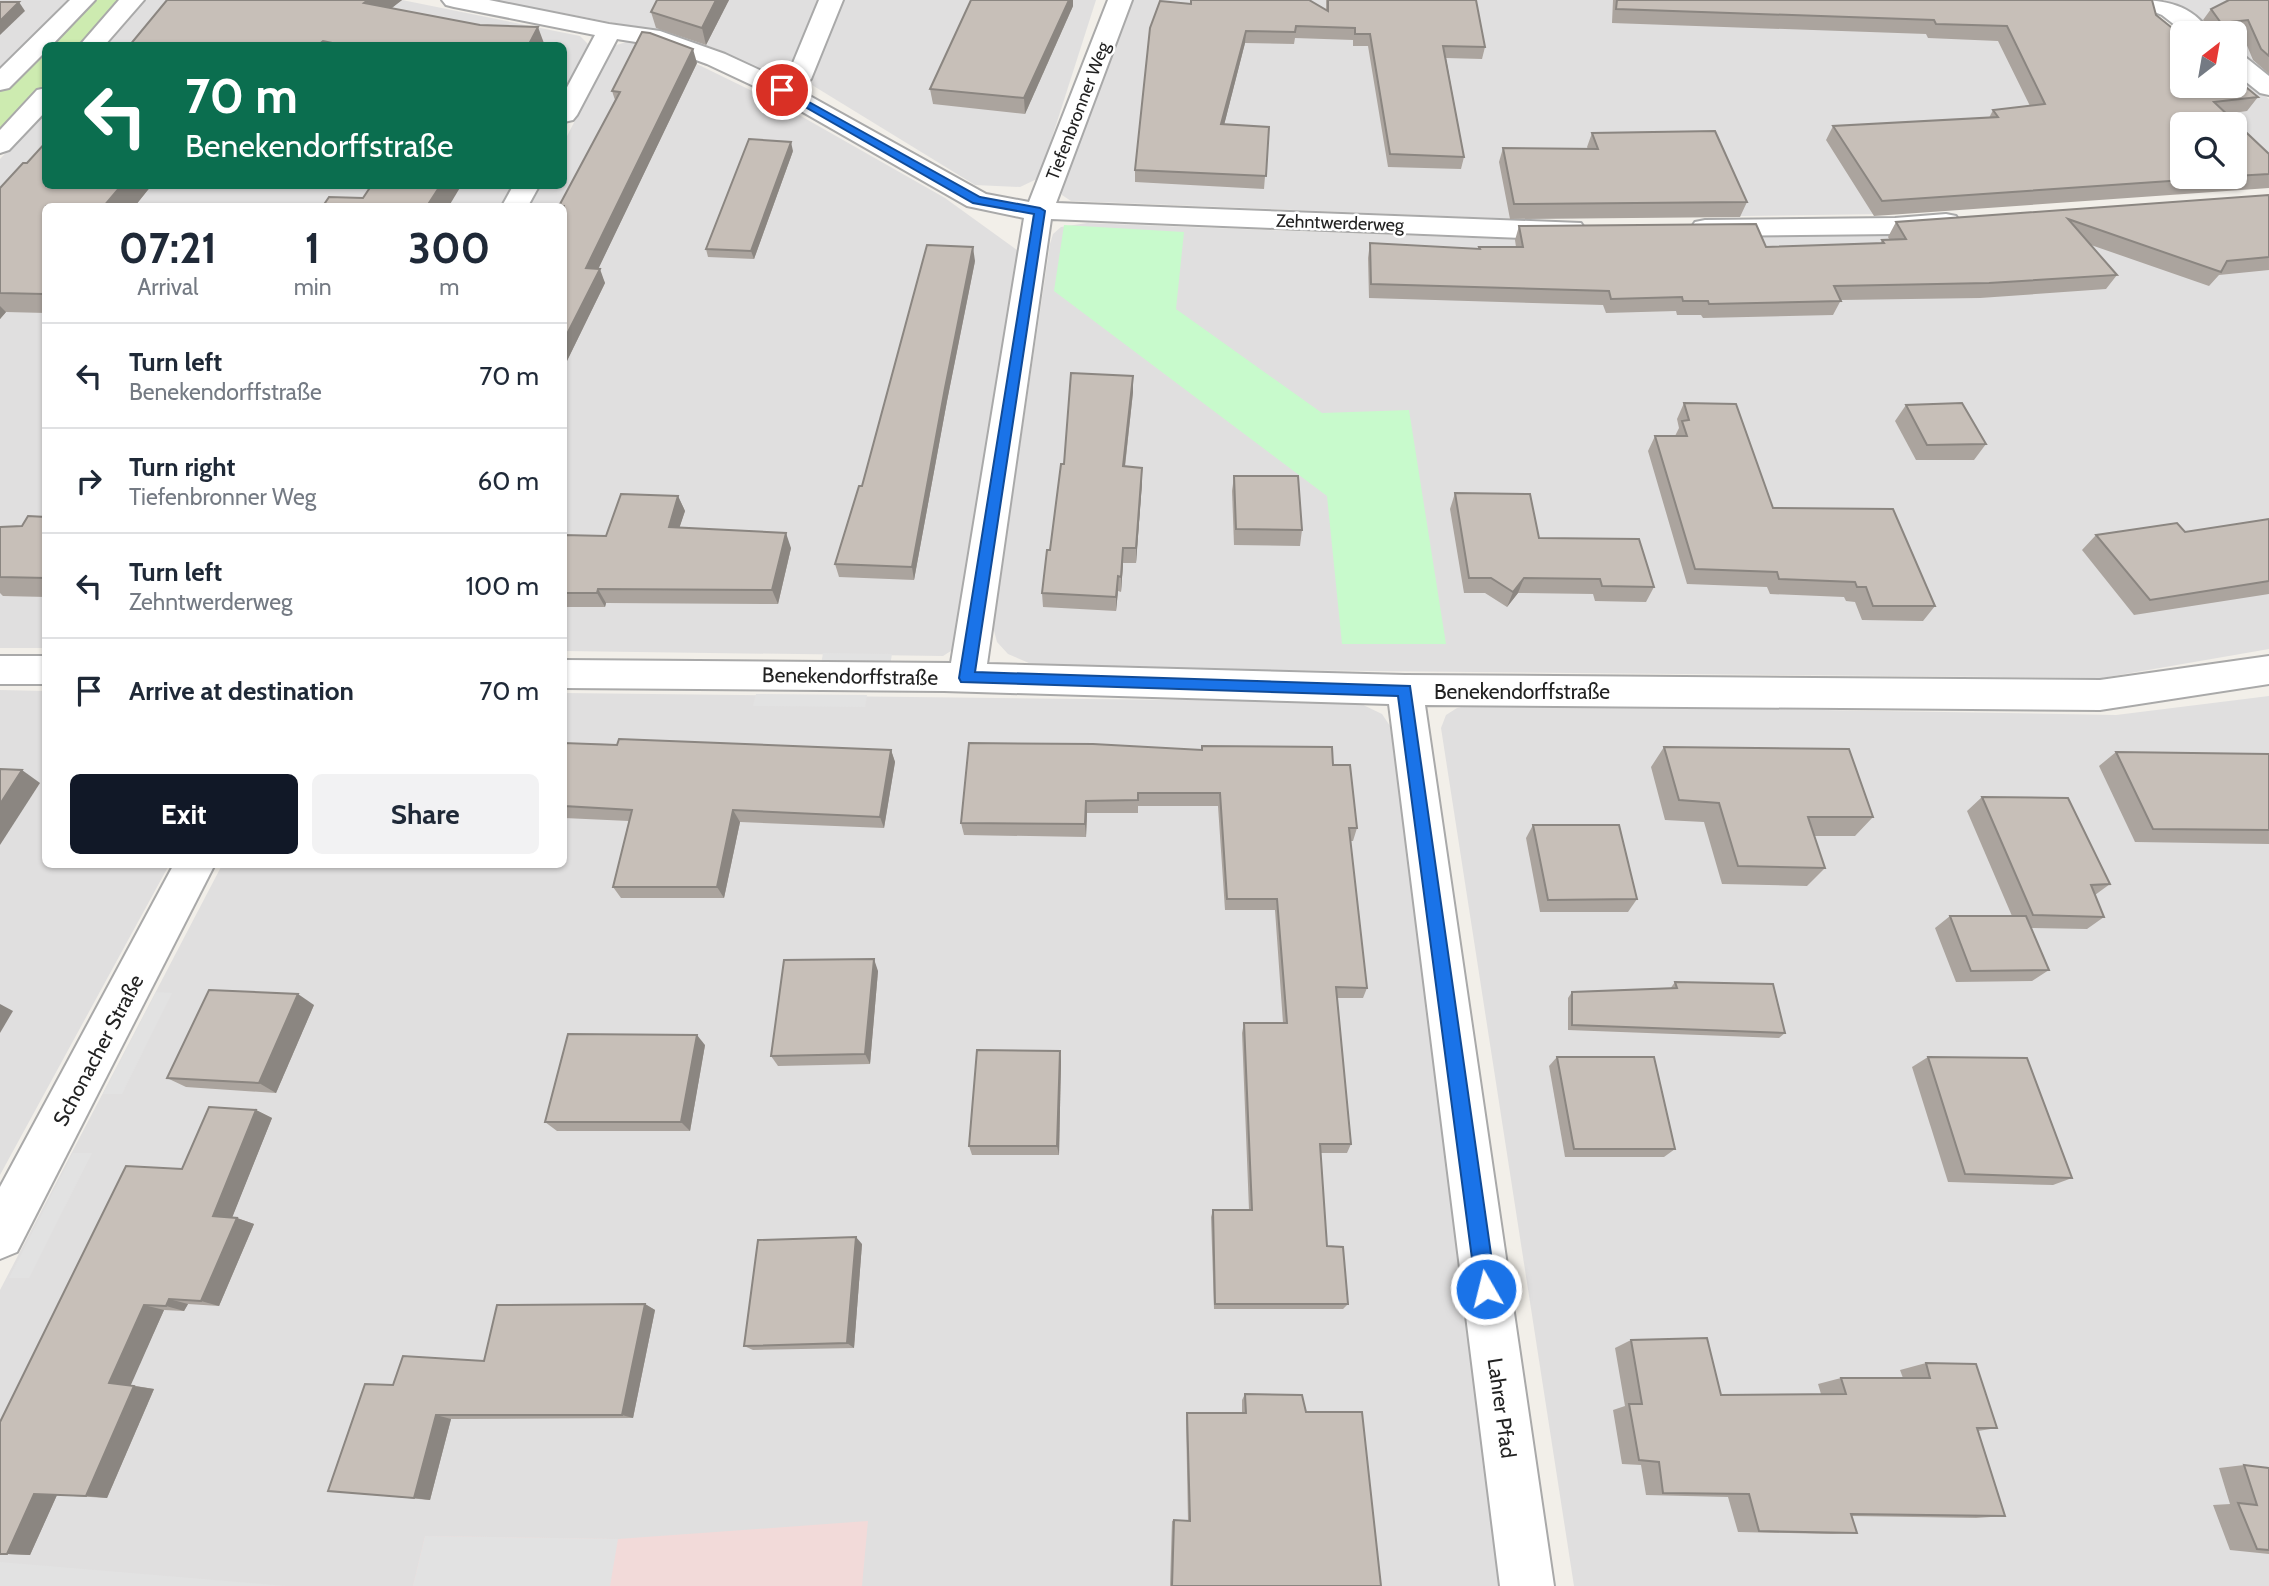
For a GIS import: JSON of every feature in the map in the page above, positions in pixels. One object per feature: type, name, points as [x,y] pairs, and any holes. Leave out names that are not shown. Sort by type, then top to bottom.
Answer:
[{"type":"street","points":[[0,83],[83,0]]},
{"type":"street","points":[[95,42],[132,0]]},
{"type":"street","name":"Zehntwerderweg","points":[[454,0],[609,31],[660,38],[716,59],[782,90],[977,200],[1040,211],[1522,230],[1591,229]]},
{"type":"street","points":[[782,90],[799,79],[831,0]]},
{"type":"street","name":"Tiefenbronner Weg","points":[[967,678],[1040,211],[1120,0]]},
{"type":"street","points":[[2145,0],[2170,10],[2184,21]]},
{"type":"street","points":[[567,109],[609,31]]},
{"type":"street","points":[[2247,71],[2269,88]]},
{"type":"street","points":[[0,145],[42,99]]},
{"type":"street","points":[[1674,228],[1895,226],[1978,220]]},
{"type":"street","points":[[0,670],[42,670]]},
{"type":"street","name":"Benekendorffstraße","points":[[567,674],[967,678],[1405,690],[2100,695],[2269,670]]},
{"type":"street","name":"Lahrer Pfad","points":[[1405,690],[1527,1586]]},
{"type":"street","name":"Schonacher Straße","points":[[0,1235],[193,868]]},
{"type":"shaded area","points":[[0,0],[74,0],[0,72]]},
{"type":"shaded area","points":[[146,0],[402,0],[580,36],[589,45],[567,85],[567,42],[108,42]]},
{"type":"shaded area","points":[[494,0],[821,0],[790,71],[781,75],[770,74],[717,49],[669,33]]},
{"type":"shaded area","points":[[843,0],[1096,0],[1039,178],[1020,187],[975,185],[812,85],[810,77]]},
{"type":"shaded area","points":[[1132,0],[2115,0],[2170,27],[2170,98],[2247,98],[2247,82],[2269,99],[2269,184],[2247,186],[2247,112],[2170,112],[2170,189],[2205,189],[1884,214],[1518,219],[1071,201],[1062,195],[1061,189]]},
{"type":"shaded area","points":[[2164,0],[2269,0],[2269,80],[2247,63],[2247,21],[2193,21]]},
{"type":"shaded area","points":[[633,40],[645,42],[785,107],[945,198],[1021,253],[954,649],[943,656],[567,651],[567,203],[532,203],[539,189],[567,189],[567,136],[613,46]]},
{"type":"shaded area","points":[[42,113],[42,189],[509,189],[502,203],[42,203],[42,648],[0,648],[0,159]]},
{"type":"shaded area","points":[[2269,206],[2269,649],[2102,678],[1061,668],[1029,663],[1008,654],[997,642],[993,627],[1050,244],[1053,234],[1061,227],[1087,223],[1526,240],[1902,235]]},
{"type":"shaded area","points":[[823,653],[892,654],[890,666],[821,665]]},
{"type":"shaded area","points":[[0,690],[42,691],[42,868],[167,868],[0,1175]]},
{"type":"shaded area","points":[[567,693],[1357,702],[1382,714],[1390,726],[1505,1586],[0,1586],[0,1290],[220,868],[567,868]]},
{"type":"shaded area","points":[[756,694],[867,695],[865,707],[753,706]]},
{"type":"shaded area","points":[[2269,696],[2269,1586],[1574,1586],[1441,728],[1446,715],[1457,708],[1474,704],[2116,715]]},
{"type":"shaded area","points":[[156,992],[172,993],[122,1094],[103,1094]]},
{"type":"shaded area","points":[[73,1153],[92,1153],[29,1278],[9,1278]]},
{"type":"shaded area","points":[[868,1521],[862,1586],[413,1586],[425,1536],[618,1539]]},
{"type":"shaded area","points":[[425,1536],[618,1539],[610,1586],[413,1586]]},
{"type":"shaded area","points":[[0,1562],[286,1586],[0,1586]]},
{"type":"green space","points":[[89,0],[123,0],[84,42],[48,42]]},
{"type":"green space","points":[[42,48],[42,86],[0,132],[0,91]]},
{"type":"green space","points":[[1064,225],[1184,232],[1176,309],[1322,413],[1409,410],[1446,644],[1342,644],[1327,496],[1054,291]]},
{"type":"building","points":[[167,0],[368,0],[364,3],[480,25],[538,27],[530,42],[132,42]]},
{"type":"building","points":[[657,0],[716,0],[702,28],[651,12]]},
{"type":"building","points":[[971,0],[1069,0],[1024,98],[930,89]]},
{"type":"building","points":[[1191,0],[1309,0],[1328,11],[1328,0],[1476,0],[1485,47],[1443,46],[1464,157],[1390,154],[1370,34],[1355,34],[1355,28],[1296,26],[1295,32],[1246,31],[1221,124],[1269,127],[1266,176],[1135,170],[1150,28],[1160,1],[1191,4]]},
{"type":"building","points":[[1617,0],[2152,0],[2156,15],[2170,26],[2170,98],[2247,98],[2247,88],[2258,97],[2214,102],[2225,112],[2170,112],[2170,181],[1882,201],[1833,126],[1998,117],[1993,110],[2045,104],[2007,26],[1936,24],[1934,20],[1616,9]]},
{"type":"building","points":[[2229,0],[2269,0],[2269,56],[2261,49],[2248,20],[2220,21],[2211,9]]},
{"type":"building","points":[[0,2],[19,2],[0,21]]},
{"type":"building","points":[[642,32],[693,49],[586,268],[600,269],[567,334],[567,203],[561,203],[620,92],[612,91]]},
{"type":"building","points":[[1715,131],[1747,202],[1514,204],[1503,148],[1598,149],[1592,133]]},
{"type":"building","points":[[2247,133],[2269,154],[2269,174],[2247,175]]},
{"type":"building","points":[[749,139],[791,142],[751,251],[706,249]]},
{"type":"building","points":[[42,146],[42,189],[118,189],[107,203],[42,203],[42,294],[0,293],[0,188],[23,163],[27,163]]},
{"type":"building","points":[[369,189],[438,189],[429,203],[325,203],[329,197],[363,198]]},
{"type":"building","points":[[2269,195],[2269,257],[2227,261],[2221,272],[2068,219],[2117,275],[1989,283],[1834,286],[1841,301],[1709,304],[1708,301],[1683,301],[1682,297],[1611,299],[1609,291],[1371,284],[1370,243],[1480,249],[1479,247],[1523,247],[1519,226],[1756,224],[1766,247],[1884,243],[1882,240],[1906,239],[1896,222]]},
{"type":"building","points":[[927,245],[973,247],[912,567],[835,564],[859,486],[862,486]]},
{"type":"building","points":[[1071,373],[1133,376],[1123,466],[1142,468],[1136,548],[1123,548],[1121,577],[1118,576],[1116,597],[1042,593],[1061,464],[1064,464]]},
{"type":"building","points":[[1684,403],[1736,404],[1773,508],[1893,509],[1935,606],[1873,606],[1866,587],[1857,587],[1855,582],[1779,579],[1777,572],[1695,569],[1655,436],[1687,436],[1682,421],[1689,420]]},
{"type":"building","points":[[1962,403],[1986,444],[1927,445],[1906,405]]},
{"type":"building","points":[[1234,476],[1298,476],[1302,530],[1236,529]]},
{"type":"building","points":[[1455,493],[1530,494],[1539,538],[1639,539],[1654,587],[1602,586],[1600,579],[1524,578],[1513,592],[1491,578],[1469,578]]},
{"type":"building","points":[[621,494],[678,496],[669,527],[786,533],[772,590],[598,589],[597,593],[567,593],[567,535],[606,536]]},
{"type":"building","points":[[28,516],[42,517],[42,578],[0,577],[0,527],[22,526]]},
{"type":"building","points":[[2269,519],[2269,581],[2150,600],[2096,535],[2177,523],[2185,532]]},
{"type":"building","points":[[619,739],[891,750],[880,817],[733,810],[717,887],[613,887],[632,810],[567,806],[567,743],[617,745]]},
{"type":"building","points":[[969,743],[1093,744],[1202,750],[1202,746],[1332,747],[1333,765],[1350,765],[1357,828],[1349,828],[1367,988],[1336,987],[1351,1144],[1320,1144],[1327,1246],[1343,1247],[1348,1304],[1215,1304],[1213,1210],[1252,1210],[1244,1023],[1287,1023],[1277,899],[1227,899],[1220,793],[1138,793],[1138,800],[1086,801],[1085,824],[961,823]]},
{"type":"building","points":[[1664,747],[1849,749],[1873,817],[1808,817],[1825,868],[1738,866],[1719,803],[1679,800]]},
{"type":"building","points":[[2116,752],[2269,754],[2269,830],[2153,829]]},
{"type":"building","points":[[0,769],[22,770],[0,804]]},
{"type":"building","points":[[1982,797],[2068,798],[2110,884],[2091,885],[2104,917],[2033,915]]},
{"type":"building","points":[[1533,825],[1619,825],[1637,899],[1548,900]]},
{"type":"building","points":[[1950,916],[2026,916],[2049,970],[1971,971]]},
{"type":"building","points":[[874,959],[865,1054],[771,1056],[784,960]]},
{"type":"building","points":[[1675,982],[1773,984],[1785,1033],[1572,1025],[1572,992],[1677,988]]},
{"type":"building","points":[[209,990],[298,994],[259,1083],[167,1078]]},
{"type":"building","points":[[568,1034],[697,1035],[681,1122],[545,1122]]},
{"type":"building","points":[[977,1050],[1060,1051],[1057,1146],[969,1146]]},
{"type":"building","points":[[1557,1057],[1654,1057],[1675,1149],[1574,1149]]},
{"type":"building","points":[[1928,1057],[2027,1058],[2072,1178],[1965,1174]]},
{"type":"building","points":[[209,1107],[256,1110],[213,1216],[237,1218],[201,1301],[169,1299],[166,1306],[144,1305],[109,1383],[134,1386],[86,1496],[34,1494],[7,1554],[0,1554],[0,1422],[126,1166],[182,1169]]},
{"type":"building","points":[[856,1237],[847,1343],[744,1346],[758,1240]]},
{"type":"building","points":[[645,1304],[622,1415],[436,1415],[414,1498],[328,1491],[365,1384],[393,1385],[403,1356],[484,1361],[497,1305]]},
{"type":"building","points":[[1707,1338],[1721,1395],[1846,1394],[1841,1378],[1930,1378],[1926,1363],[1976,1364],[1997,1428],[1977,1428],[2005,1516],[1851,1514],[1857,1533],[1759,1531],[1749,1494],[1663,1493],[1659,1462],[1639,1460],[1629,1404],[1642,1404],[1631,1340]]},
{"type":"building","points":[[1245,1394],[1302,1395],[1306,1412],[1362,1412],[1381,1586],[1172,1586],[1174,1520],[1190,1521],[1187,1413],[1246,1413]]},
{"type":"building","points":[[2244,1465],[2269,1468],[2269,1550],[2257,1549],[2238,1503],[2257,1505]]},
{"type":"route","points":[[782,90],[977,200],[1040,211],[967,678],[1405,690],[1486,1289]]}]
